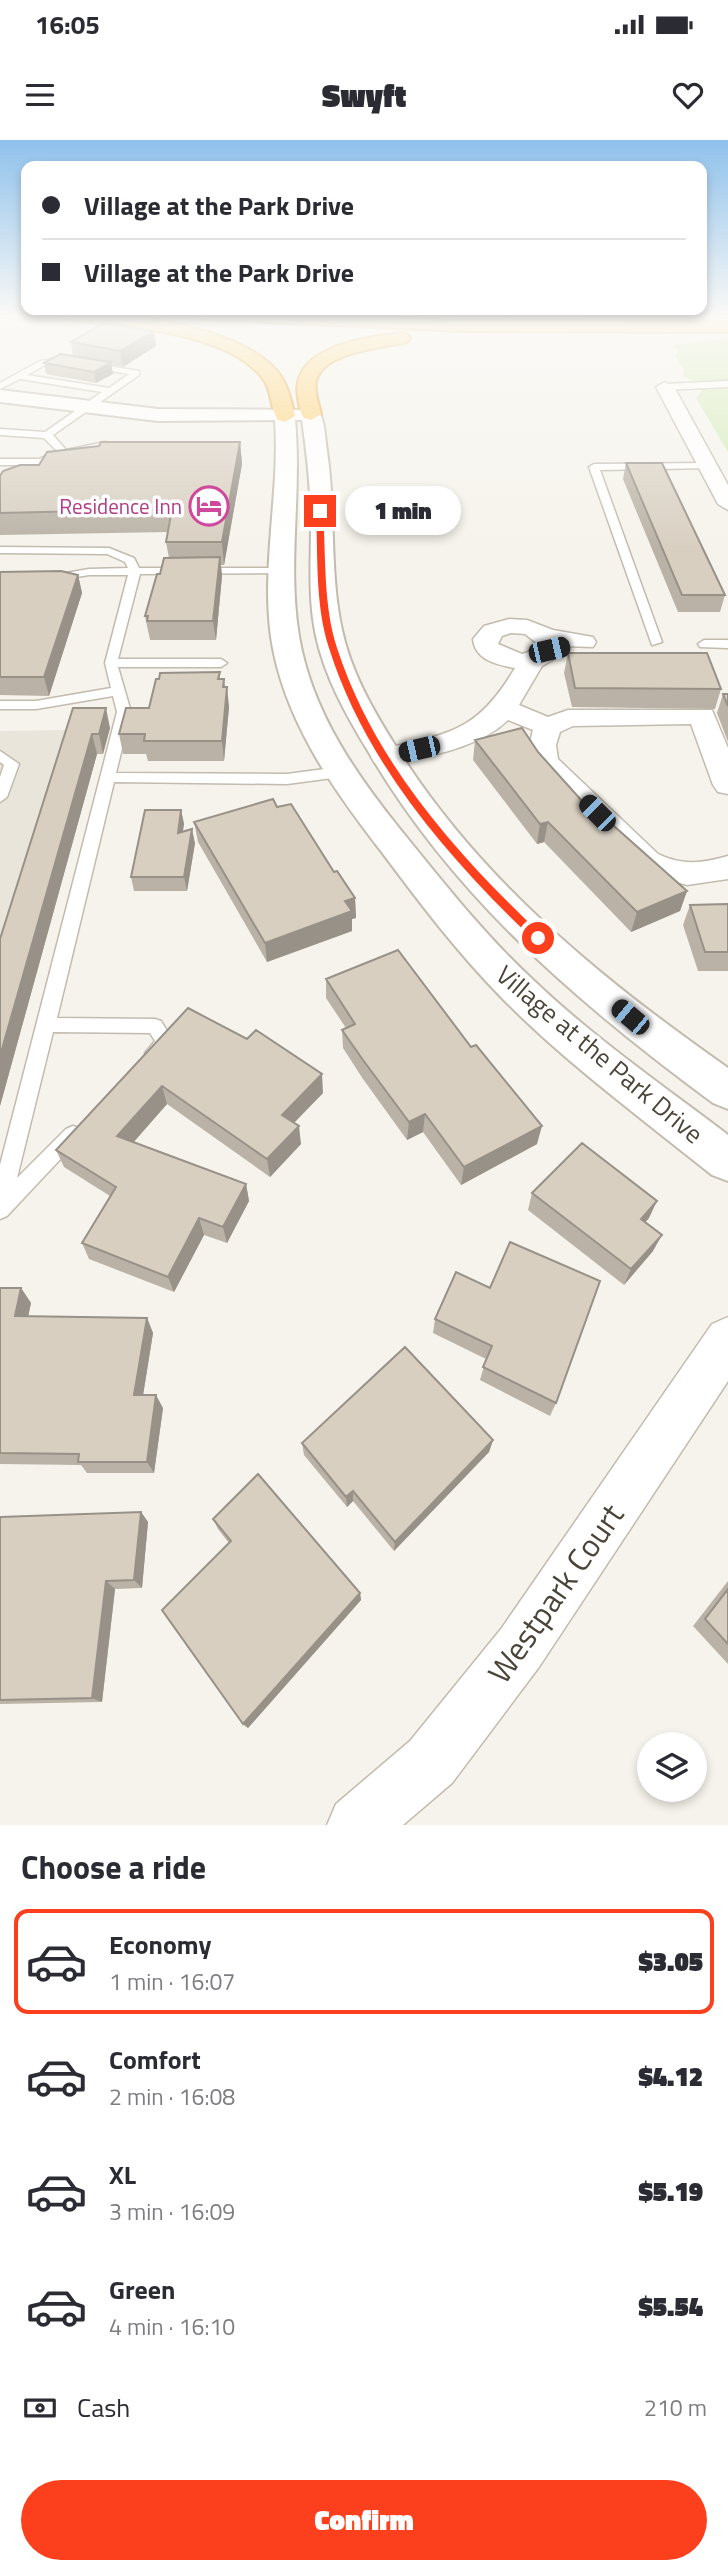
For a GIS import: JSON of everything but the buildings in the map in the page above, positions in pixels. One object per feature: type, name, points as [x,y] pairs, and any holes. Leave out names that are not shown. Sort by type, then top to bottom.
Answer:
[{"type":"highway","points":[[278,393],[285,416]]},
{"type":"highway","points":[[308,393],[311,414]]},
{"type":"street","points":[[668,393],[728,504]]},
{"type":"street","points":[[0,396],[83,408],[170,416],[311,414]]},
{"type":"street","name":"Village at the Park Drive","points":[[311,414],[323,538],[321,575],[332,646],[351,695],[385,757],[411,797],[483,885],[557,956],[666,1047],[728,1091]]},
{"type":"street","name":"Village at the Park Drive","points":[[285,416],[288,471],[281,570],[285,639],[300,692],[316,731],[340,772],[380,829],[489,961],[554,1023],[728,1161]]},
{"type":"street","points":[[385,757],[452,739],[489,722],[503,708],[531,658]]},
{"type":"street","points":[[503,708],[548,727]]},
{"type":"street","points":[[728,785],[702,716],[568,718],[548,727],[542,741],[541,755],[547,764],[647,862],[664,871],[692,874],[720,871],[728,867]]},
{"type":"street","name":"Westpark Court","points":[[357,1825],[431,1762],[520,1648],[728,1339]]},
{"type":"lane","points":[[0,432],[47,435],[107,393]]},
{"type":"lane","points":[[47,435],[64,453]]},
{"type":"lane","points":[[0,462],[40,461],[105,445],[132,446]]},
{"type":"lane","points":[[656,642],[594,467],[708,466]]},
{"type":"lane","points":[[0,550],[109,551],[130,559],[135,571],[111,663],[124,712],[0,1207]]},
{"type":"lane","points":[[35,580],[89,572],[281,570]]},
{"type":"lane","points":[[704,644],[728,644]]},
{"type":"lane","points":[[111,663],[221,663]]},
{"type":"lane","points":[[0,705],[36,705],[119,691]]},
{"type":"lane","points":[[0,755],[12,764],[0,797]]},
{"type":"lane","points":[[108,778],[287,779],[340,772]]},
{"type":"lane","points":[[46,1026],[155,1026],[165,1042],[136,1072]]},
{"type":"lane","points":[[0,1207],[88,1121]]},
{"type":"shaded area","points":[[68,730],[0,960],[0,731]]},
{"type":"green space","points":[[701,393],[728,393],[728,452],[696,398]]},
{"type":"place","name":"Residence Inn","points":[[209,506]]},
{"type":"route","points":[[320,511],[324,605],[332,646],[351,695],[385,757],[411,797],[483,885],[538,938]]}]
